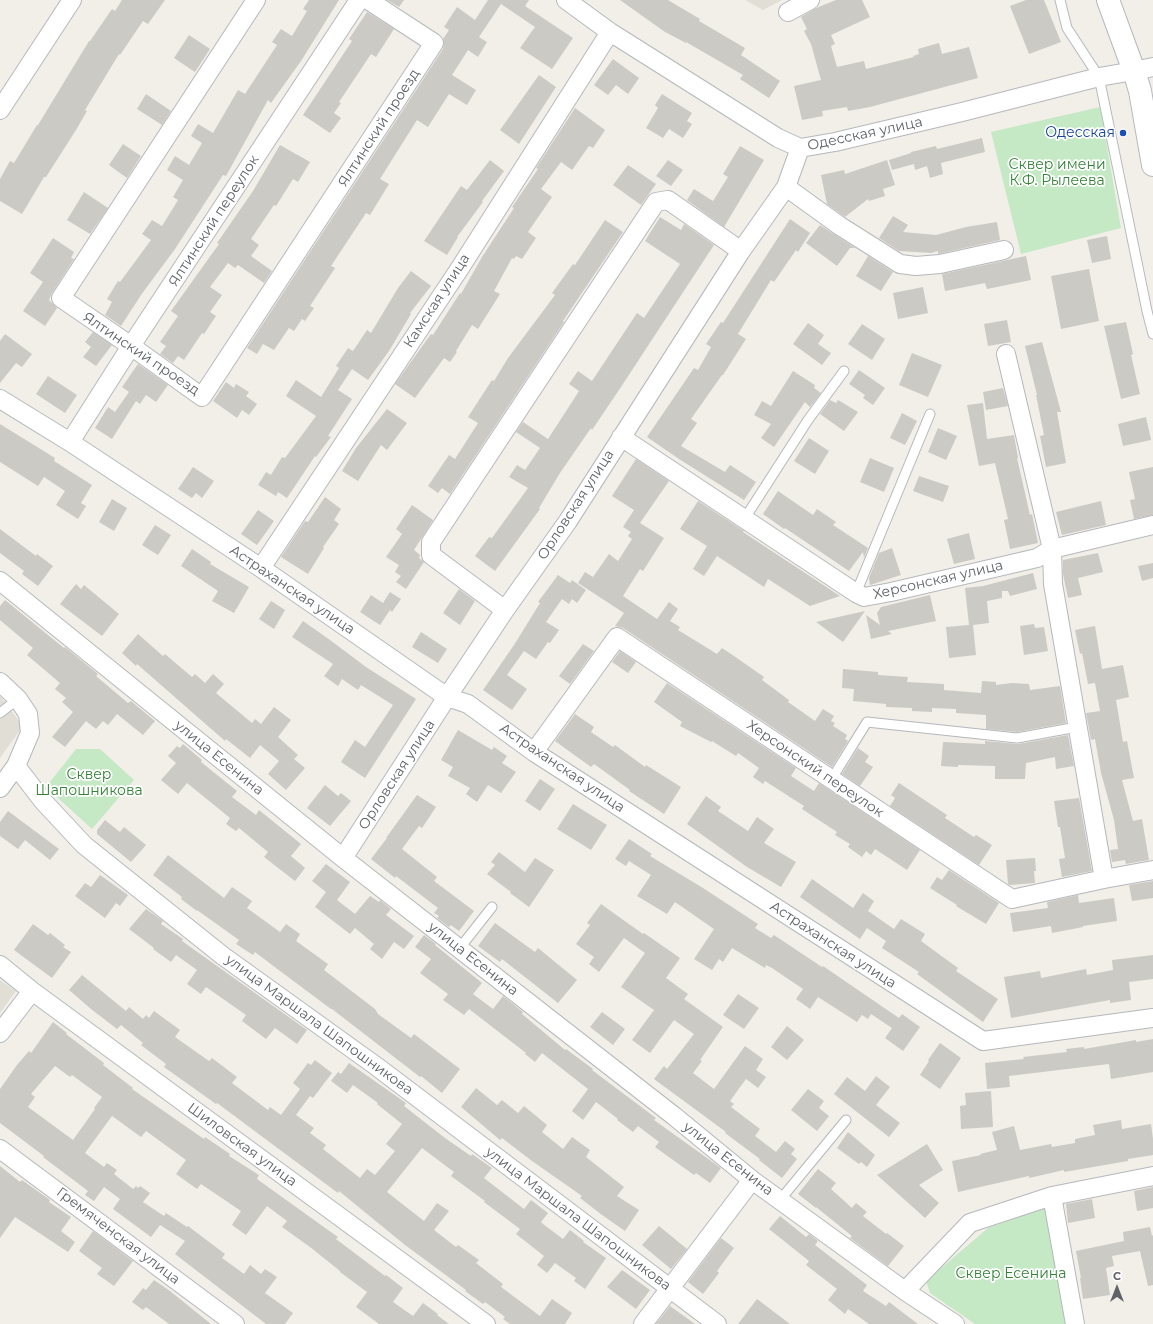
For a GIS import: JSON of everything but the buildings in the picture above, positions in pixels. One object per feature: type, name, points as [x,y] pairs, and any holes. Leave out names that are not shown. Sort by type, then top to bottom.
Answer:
[{"type":"street","points":[[0,110],[72,0]]},
{"type":"street","name":"Ялтинский проезд","points":[[256,0],[61,298],[202,397],[434,44],[368,0]]},
{"type":"street","name":"Ялтинский переулок","points":[[70,442],[131,346],[359,0]]},
{"type":"street","name":"Одесская улица","points":[[566,0],[610,32],[778,138],[800,148],[835,142],[962,112],[1099,76],[1144,69]]},
{"type":"street","points":[[788,12],[810,0]]},
{"type":"street","points":[[1108,0],[1144,69],[1140,91],[1153,165]]},
{"type":"street","name":"Камская улица","points":[[261,568],[460,268],[610,32]]},
{"type":"street","name":"Орловская улица","points":[[343,858],[447,697],[568,521],[741,250],[786,188],[800,148]]},
{"type":"street","points":[[786,188],[840,226],[900,264],[916,266],[940,264],[1004,250]]},
{"type":"street","points":[[506,610],[431,556],[431,542],[656,202],[668,200],[741,250]]},
{"type":"street","points":[[1006,354],[1052,549],[1053,584],[1104,879]]},
{"type":"street","name":"Астраханская улица","points":[[0,399],[70,442],[261,568],[447,697],[468,704],[534,752],[983,1041],[1153,1018]]},
{"type":"street","name":"Херсонская улица","points":[[621,437],[864,597],[1037,558],[1052,549],[1153,525]]},
{"type":"street","name":"улица Есенина","points":[[0,581],[343,858],[674,1116],[752,1180],[905,1291],[956,1324]]},
{"type":"street","name":"Херсонский переулок","points":[[534,752],[617,638],[1012,899],[1153,870]]},
{"type":"street","points":[[0,682],[18,699],[28,714],[30,733],[16,766],[0,788]]},
{"type":"street","name":"улица Маршала Шапошникова","points":[[16,766],[43,801],[84,845],[223,956],[376,1066],[717,1324]]},
{"type":"street","name":"Шиловская улица","points":[[0,965],[32,991],[486,1324]]},
{"type":"street","points":[[0,1033],[32,991]]},
{"type":"street","name":"Гремяченская улица","points":[[0,1149],[235,1324]]},
{"type":"street","points":[[905,1291],[970,1222],[1052,1196],[1153,1176]]},
{"type":"street","points":[[643,1324],[752,1180]]},
{"type":"street","points":[[1052,1196],[1075,1324]]},
{"type":"lane","points":[[1060,0],[1067,28],[1099,76],[1153,334]]},
{"type":"lane","points":[[745,518],[808,420],[844,371]]},
{"type":"lane","points":[[856,593],[930,414]]},
{"type":"lane","points":[[0,713],[18,699]]},
{"type":"lane","points":[[831,780],[867,722],[1017,738],[1077,727]]},
{"type":"lane","points":[[459,949],[492,907]]},
{"type":"lane","points":[[780,1200],[846,1120]]},
{"type":"shaded area","points":[[745,0],[782,0],[763,10]]},
{"type":"shaded area","points":[[0,696],[23,726],[0,758]]},
{"type":"shaded area","points":[[0,980],[16,991],[0,1013]]},
{"type":"green space","name":"Сквер имени К.Ф. Рылеева","points":[[1100,107],[1121,228],[1021,254],[991,132]]},
{"type":"green space","name":"Сквер Шапошникова","points":[[76,749],[100,749],[134,780],[92,829],[46,787]]},
{"type":"green space","name":"Сквер Есенина","points":[[1050,1206],[1071,1324],[975,1324],[930,1293],[926,1281],[988,1228]]},
{"type":"place","name":"Одесская","points":[[1123,133]]}]
